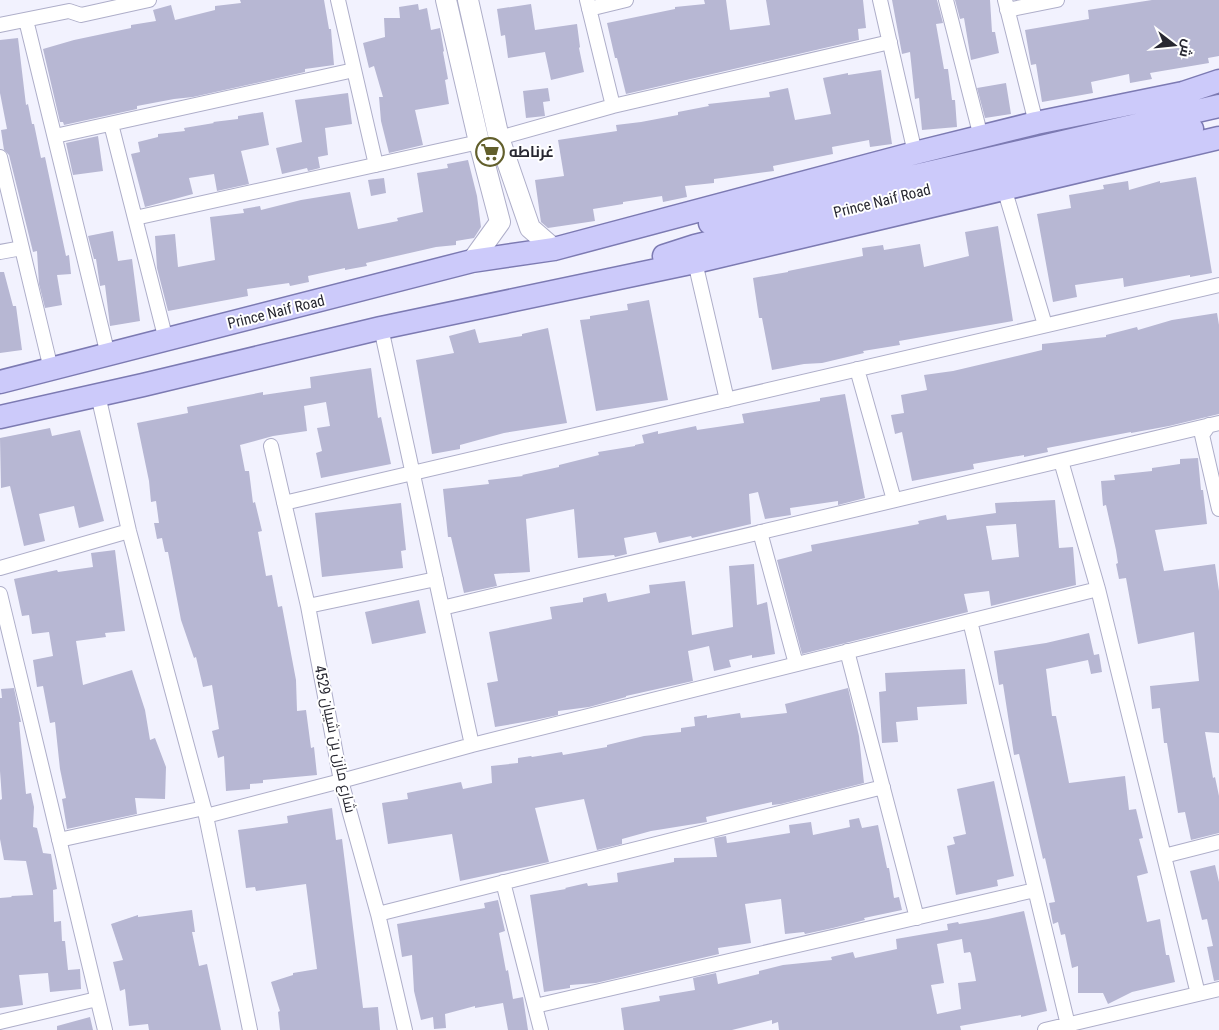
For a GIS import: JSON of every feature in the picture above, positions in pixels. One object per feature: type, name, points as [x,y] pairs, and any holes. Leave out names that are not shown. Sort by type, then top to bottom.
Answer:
[{"type":"main road","name":"Prince Naif Road","points":[[554,249],[916,153],[1036,123],[1183,93],[1219,81]]},
{"type":"main road","name":"Prince Naif Road","points":[[0,416],[98,395],[381,328],[695,262],[1219,106]]},
{"type":"main road","name":"Prince Naif Road","points":[[548,293],[694,246],[1002,172],[1219,123]]},
{"type":"main road","name":"Prince Naif Road","points":[[0,382],[472,262],[690,228],[1002,172],[1127,161],[1219,138]]},
{"type":"street","points":[[78,0],[81,14]]},
{"type":"street","points":[[338,0],[376,165]]},
{"type":"street","points":[[446,0],[500,222],[472,262]]},
{"type":"street","points":[[468,0],[498,138],[530,228],[554,249]]},
{"type":"street","points":[[613,106],[588,5],[626,0]]},
{"type":"street","points":[[880,0],[916,153]]},
{"type":"street","points":[[946,0],[981,137]]},
{"type":"street","points":[[1036,123],[1006,5],[1057,0]]},
{"type":"street","points":[[0,25],[69,11],[81,14],[141,1]]},
{"type":"street","points":[[26,20],[108,355]]},
{"type":"street","points":[[498,138],[613,106],[890,42]]},
{"type":"street","points":[[55,136],[354,70]]},
{"type":"street","points":[[111,124],[166,340]]},
{"type":"street","points":[[135,218],[479,142]]},
{"type":"street","points":[[0,157],[51,369]]},
{"type":"street","points":[[1002,172],[1045,325]]},
{"type":"street","points":[[0,252],[22,248]]},
{"type":"street","points":[[695,262],[727,400]]},
{"type":"street","points":[[284,503],[1219,285]]},
{"type":"street","points":[[381,328],[472,745]]},
{"type":"street","points":[[857,369],[894,500]]},
{"type":"street","points":[[98,395],[129,531],[205,812],[250,1030]]},
{"type":"street","points":[[442,608],[1214,424]]},
{"type":"street","points":[[1214,424],[1202,434],[1219,508]]},
{"type":"street","name":"شارع مازن بن شيبان 4529","points":[[271,446],[308,606],[341,781],[378,914],[405,1030]]},
{"type":"street","points":[[1061,460],[1098,589],[1198,994]]},
{"type":"street","points":[[0,568],[129,531]]},
{"type":"street","points":[[760,532],[796,664]]},
{"type":"street","points":[[308,606],[436,579]]},
{"type":"street","points":[[59,840],[205,812],[341,781],[472,745],[1098,589]]},
{"type":"street","points":[[0,594],[104,1030]]},
{"type":"street","points":[[970,621],[1068,1025]]},
{"type":"street","points":[[847,651],[917,918]]},
{"type":"street","points":[[378,914],[883,786]]},
{"type":"street","points":[[1164,856],[1219,842]]},
{"type":"street","points":[[502,882],[541,1030]]},
{"type":"street","points":[[535,1006],[1036,890]]},
{"type":"street","points":[[1046,1030],[1219,989]]},
{"type":"street","points":[[0,1022],[97,999]]},
{"type":"building","points":[[240,0],[324,0],[329,29],[331,29],[334,65],[305,69],[305,72],[193,97],[137,106],[137,109],[64,125],[63,122],[60,122],[43,49],[74,40],[131,28],[131,25],[156,21],[153,10],[171,5],[175,20],[215,10],[215,6],[241,3]]},
{"type":"building","points":[[704,0],[726,0],[730,30],[770,25],[766,0],[863,0],[866,28],[858,29],[859,40],[626,94],[607,23],[675,9],[675,7],[705,4]]},
{"type":"building","points":[[892,0],[937,0],[943,23],[936,24],[944,69],[948,69],[952,100],[955,100],[957,127],[922,130],[919,98],[915,99],[910,52],[902,54]]},
{"type":"building","points":[[955,0],[990,0],[992,32],[995,32],[999,53],[971,60],[964,18],[960,19]]},
{"type":"building","points":[[1152,0],[1219,0],[1219,56],[1208,58],[1209,63],[1150,73],[1152,79],[1130,83],[1129,74],[1091,82],[1093,93],[1042,102],[1036,64],[1031,65],[1025,30],[1089,19],[1088,10]]},
{"type":"building","points":[[418,4],[419,10],[427,8],[431,30],[440,28],[448,79],[445,80],[449,104],[415,110],[423,145],[389,153],[381,121],[379,97],[383,97],[374,66],[369,68],[363,43],[385,37],[384,18],[400,18],[399,7]]},
{"type":"building","points":[[531,4],[535,30],[577,24],[584,72],[551,80],[545,52],[508,58],[505,35],[501,36],[497,9]]},
{"type":"building","points":[[18,38],[26,105],[28,104],[32,124],[34,124],[41,158],[45,157],[66,256],[69,255],[71,274],[57,275],[62,305],[45,308],[39,284],[37,251],[33,252],[9,155],[4,150],[1,130],[7,129],[0,93],[0,40]]},
{"type":"building","points":[[881,70],[892,144],[870,147],[869,140],[832,147],[833,154],[773,166],[774,171],[714,179],[714,183],[685,186],[687,197],[663,202],[662,196],[593,209],[595,221],[548,228],[541,222],[535,180],[564,176],[558,140],[617,131],[616,125],[678,115],[678,112],[709,106],[708,104],[770,97],[769,92],[788,88],[795,120],[831,114],[823,78],[848,73],[848,75]]},
{"type":"building","points":[[1006,83],[1011,114],[985,118],[977,88]]},
{"type":"building","points":[[548,88],[550,101],[543,102],[545,116],[526,118],[523,91]]},
{"type":"building","points":[[348,93],[352,124],[325,128],[328,155],[318,157],[320,168],[308,171],[307,168],[282,174],[276,148],[302,142],[295,100]]},
{"type":"building","points":[[263,112],[269,145],[241,151],[249,184],[217,191],[214,174],[189,178],[193,194],[145,207],[131,154],[140,152],[138,142],[158,137],[158,134],[185,131],[184,128],[238,119],[238,116]]},
{"type":"building","points":[[98,136],[103,171],[73,175],[66,143]]},
{"type":"building","points":[[468,160],[477,196],[481,227],[474,238],[456,241],[456,245],[436,247],[366,263],[367,266],[345,270],[345,268],[308,276],[309,282],[290,286],[289,283],[247,289],[248,296],[168,311],[157,268],[155,236],[175,234],[178,267],[215,260],[210,217],[244,213],[243,209],[260,206],[261,210],[301,200],[350,192],[358,229],[398,221],[397,218],[423,212],[417,173],[448,168],[447,164]]},
{"type":"building","points":[[1196,177],[1212,273],[1124,287],[1123,278],[1075,285],[1077,297],[1053,302],[1037,214],[1071,208],[1069,195],[1104,189],[1103,185],[1128,181],[1129,190],[1160,181],[1160,183]]},
{"type":"building","points":[[384,178],[386,193],[371,196],[368,180]]},
{"type":"building","points":[[998,226],[1013,321],[899,341],[900,345],[863,351],[864,353],[822,363],[804,364],[772,370],[762,318],[759,318],[753,278],[863,256],[862,248],[883,245],[884,250],[920,244],[924,267],[969,256],[965,232]]},
{"type":"building","points":[[113,231],[118,261],[132,259],[140,321],[110,326],[105,285],[100,286],[96,259],[94,259],[88,236]]},
{"type":"building","points":[[0,272],[4,272],[13,306],[16,306],[22,350],[0,353]]},
{"type":"building","points":[[649,300],[668,400],[596,411],[580,320],[590,319],[590,316],[628,310],[627,304]]},
{"type":"building","points":[[1217,313],[1219,325],[1219,414],[1169,426],[1047,448],[1048,452],[1024,457],[1024,455],[973,464],[974,469],[912,481],[902,432],[895,434],[891,415],[904,413],[901,395],[927,390],[924,375],[953,371],[1042,350],[1042,344],[1106,337],[1106,335],[1137,327],[1138,330],[1172,320]]},
{"type":"building","points":[[548,328],[567,423],[504,433],[460,445],[460,449],[432,454],[416,360],[454,353],[449,336],[475,329],[479,343],[522,336],[522,334]]},
{"type":"building","points":[[371,368],[378,418],[381,417],[391,464],[321,478],[316,453],[322,451],[317,428],[330,426],[326,402],[304,406],[307,431],[273,436],[240,445],[245,471],[249,471],[253,503],[255,502],[262,531],[258,532],[266,576],[272,575],[278,607],[282,606],[296,680],[297,711],[306,710],[311,748],[314,747],[317,775],[263,780],[263,783],[250,784],[250,789],[226,791],[224,756],[218,758],[212,731],[219,729],[212,685],[203,687],[196,657],[194,658],[181,620],[168,552],[165,552],[162,538],[157,539],[154,523],[159,523],[156,501],[151,502],[149,481],[137,423],[188,413],[187,407],[263,392],[263,395],[311,388],[310,377]]},
{"type":"building","points":[[845,394],[865,498],[838,505],[838,501],[790,508],[791,515],[765,519],[758,492],[749,494],[751,524],[692,538],[691,536],[659,543],[656,532],[624,538],[627,554],[615,557],[614,555],[578,558],[574,509],[526,519],[530,572],[494,574],[497,586],[464,593],[451,537],[448,537],[443,489],[489,484],[488,480],[523,476],[559,467],[559,465],[599,455],[598,452],[644,443],[642,435],[658,431],[658,434],[696,426],[697,430],[744,423],[742,414],[820,401],[820,398]]},
{"type":"building","points":[[50,428],[52,436],[80,430],[104,521],[79,528],[74,506],[39,514],[45,541],[24,546],[10,486],[1,488],[0,438]]},
{"type":"building","points":[[1198,458],[1207,524],[1155,530],[1164,571],[1215,564],[1219,591],[1219,733],[1205,732],[1213,778],[1215,777],[1219,796],[1219,833],[1191,840],[1185,812],[1178,813],[1167,743],[1164,743],[1160,708],[1152,709],[1150,686],[1199,681],[1194,632],[1138,644],[1126,578],[1119,579],[1116,550],[1106,505],[1103,506],[1101,481],[1115,480],[1114,475],[1152,471],[1152,468],[1180,464],[1180,459]]},
{"type":"building","points":[[1055,500],[1059,548],[1073,547],[1076,585],[991,606],[989,591],[964,594],[968,612],[802,654],[777,560],[812,551],[811,545],[919,524],[918,521],[946,515],[947,520],[996,513],[995,503]],"holes":[[[1016,524],[1019,557],[992,560],[986,526]]]},
{"type":"building","points":[[401,503],[406,550],[401,551],[403,568],[322,577],[315,513]]},
{"type":"building","points":[[115,550],[125,631],[105,633],[106,637],[76,641],[83,685],[132,670],[145,710],[150,740],[155,738],[166,767],[165,799],[135,798],[137,814],[67,829],[62,799],[66,798],[60,769],[55,722],[50,723],[43,686],[37,687],[33,660],[53,656],[49,632],[32,634],[29,615],[22,616],[14,579],[57,570],[58,572],[93,567],[91,553]]},
{"type":"building","points":[[754,564],[757,605],[767,602],[775,654],[752,658],[752,655],[729,660],[731,667],[714,671],[709,646],[688,651],[693,681],[626,696],[589,707],[558,711],[558,715],[495,727],[487,683],[498,681],[489,632],[552,619],[550,607],[583,602],[583,598],[606,593],[608,602],[650,593],[649,585],[685,581],[692,635],[733,627],[729,566]]},
{"type":"building","points":[[419,600],[426,633],[372,644],[365,612]]},
{"type":"building","points":[[1089,633],[1094,655],[1099,654],[1102,672],[1091,674],[1088,660],[1046,669],[1052,716],[1056,716],[1069,783],[1125,776],[1129,810],[1136,809],[1143,838],[1139,839],[1148,873],[1137,876],[1147,922],[1160,919],[1166,955],[1169,955],[1175,982],[1132,992],[1108,1004],[1103,993],[1078,993],[1078,966],[1072,968],[1065,934],[1061,935],[1058,922],[1053,924],[1049,903],[1055,902],[1019,754],[1014,755],[1003,684],[999,685],[994,651],[1046,643]]},
{"type":"building","points":[[965,669],[967,704],[917,707],[918,720],[896,722],[898,742],[882,743],[879,692],[886,691],[885,673]]},
{"type":"building","points":[[14,688],[21,722],[19,722],[26,794],[31,793],[34,807],[33,827],[37,828],[43,853],[51,854],[57,889],[53,890],[54,922],[61,921],[62,941],[65,941],[68,970],[80,969],[81,989],[50,992],[48,973],[19,975],[23,1005],[0,1008],[0,898],[33,895],[26,861],[4,860],[0,839],[0,800],[2,799],[0,698],[2,698],[1,689]]},
{"type":"building","points":[[848,688],[859,736],[864,783],[781,804],[772,805],[772,802],[706,817],[707,822],[651,831],[622,839],[622,844],[597,850],[584,799],[535,808],[549,862],[460,881],[452,834],[388,844],[382,803],[408,799],[407,793],[461,782],[463,789],[492,783],[491,766],[518,763],[518,758],[562,752],[563,755],[607,747],[607,745],[644,736],[681,732],[681,728],[695,726],[694,717],[707,715],[707,718],[740,713],[741,718],[787,713],[785,704]]},
{"type":"building","points":[[994,781],[1014,876],[997,880],[998,886],[956,895],[947,846],[955,844],[953,837],[966,834],[957,789]]},
{"type":"building","points":[[332,808],[336,840],[342,839],[363,1008],[378,1007],[380,1030],[280,1030],[278,1012],[280,1011],[271,982],[293,975],[293,973],[317,969],[306,884],[256,891],[255,887],[246,888],[238,830],[288,823],[287,816]]},
{"type":"building","points":[[859,818],[862,828],[878,825],[887,868],[889,868],[894,898],[899,897],[902,910],[805,934],[804,932],[785,934],[781,899],[745,904],[751,943],[718,948],[719,954],[596,983],[570,985],[570,988],[544,992],[530,895],[566,889],[587,883],[588,886],[618,882],[617,873],[674,862],[674,858],[717,857],[714,838],[726,836],[727,843],[790,833],[789,825],[811,822],[813,835],[850,827],[849,820]]},
{"type":"building","points":[[1215,865],[1219,882],[1219,980],[1214,981],[1207,947],[1213,946],[1207,919],[1202,920],[1190,871]]},
{"type":"building","points":[[498,900],[505,931],[499,933],[506,971],[508,970],[513,999],[523,997],[528,1030],[508,1030],[503,1003],[475,1008],[475,1006],[445,1014],[446,1028],[434,1029],[433,1017],[421,1020],[414,991],[412,955],[402,957],[397,924],[485,908],[484,903]]},
{"type":"building","points":[[192,910],[195,932],[192,932],[199,966],[207,964],[221,1030],[149,1030],[148,1024],[129,1026],[125,989],[120,991],[113,962],[123,960],[111,924],[138,915],[138,917]]},
{"type":"building","points":[[1024,911],[1047,1011],[960,1026],[961,1030],[779,1030],[778,1022],[772,1024],[772,1020],[732,1030],[624,1030],[621,1008],[660,1001],[659,996],[695,990],[693,978],[716,973],[718,984],[759,974],[759,971],[783,965],[832,960],[831,957],[853,952],[855,958],[897,949],[896,939],[948,930],[947,924],[988,919]],"holes":[[[962,939],[964,953],[970,952],[971,954],[976,981],[958,983],[961,1009],[937,1014],[931,985],[944,983],[937,944]]]},
{"type":"building","points":[[90,1017],[93,1030],[57,1030],[57,1026]]},
{"type":"place","name":"غرناطه","points":[[490,152]]}]
